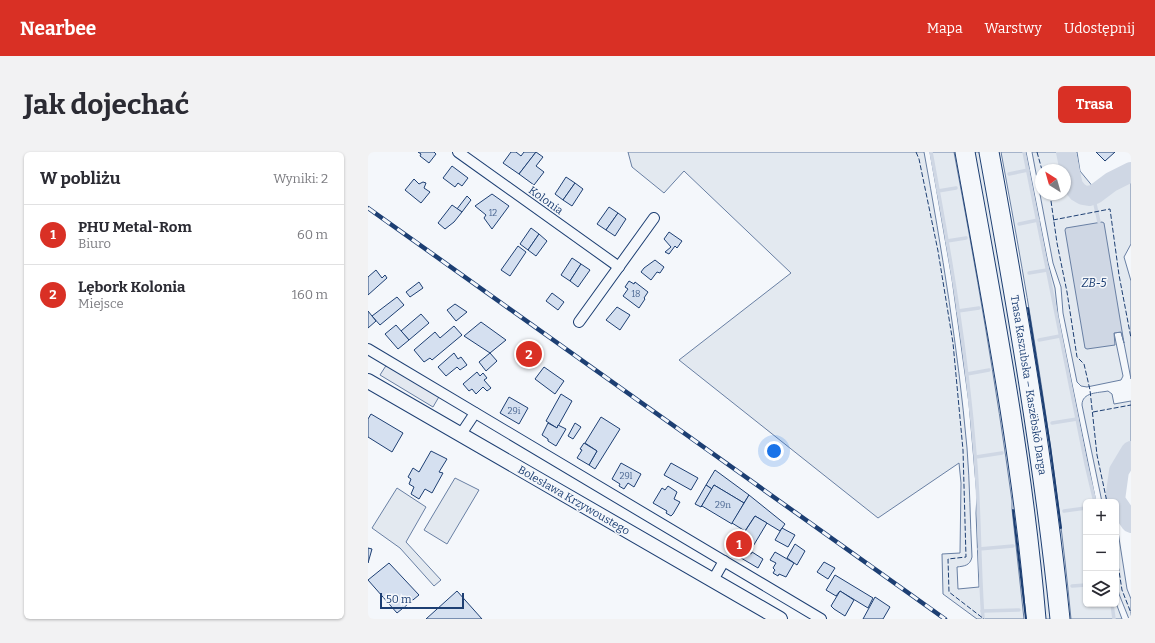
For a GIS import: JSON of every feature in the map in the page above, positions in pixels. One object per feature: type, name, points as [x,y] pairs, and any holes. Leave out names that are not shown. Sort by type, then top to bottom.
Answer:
[{"type":"highway","points":[[965,152],[1005,379],[1030,558],[1036,619]]},
{"type":"highway","name":"Trasa Kaszubska – Kaszëbskô Darga","points":[[989,152],[1028,375],[1045,495],[1060,619]]},
{"type":"main road","name":"Bolesława Krzywoustego","points":[[368,381],[780,619]]},
{"type":"street","name":"Kolonia","points":[[458,152],[619,267]]},
{"type":"street","points":[[579,322],[654,218]]},
{"type":"street","points":[[368,349],[821,619]]},
{"type":"street","points":[[461,434],[475,413]]},
{"type":"street","points":[[713,580],[724,561]]},
{"type":"shaded area","points":[[628,152],[924,152],[949,300],[967,448],[972,557],[968,564],[957,567],[958,589],[979,587],[976,513],[977,496],[969,403],[952,279],[930,152],[954,152],[978,283],[999,413],[1012,501],[1024,619],[977,619],[943,594],[942,554],[960,553],[961,483],[959,463],[878,518],[679,360],[791,273],[684,171],[664,193],[632,167]]},
{"type":"shaded area","points":[[973,152],[980,152],[1027,423],[1052,619],[1045,619]]},
{"type":"shaded area","points":[[1001,152],[1026,152],[1048,263],[1055,288],[1058,315],[1095,499],[1083,499],[1083,607],[1118,607],[1122,619],[1071,619],[1050,443],[1022,268]]},
{"type":"shaded area","points":[[1032,152],[1077,152],[1080,171],[1094,188],[1101,185],[1104,191],[1131,181],[1131,244],[1124,257],[1131,281],[1131,379],[1121,332],[1114,333],[1123,376],[1121,380],[1087,387],[1081,386],[1077,382],[1063,313],[1061,287],[1053,263],[1041,200],[1071,200],[1071,164],[1035,164],[1035,168]]},
{"type":"shaded area","points":[[387,364],[440,395],[433,407],[380,375]]},
{"type":"shaded area","points":[[1108,391],[1112,394],[1114,404],[1131,401],[1131,467],[1127,471],[1122,465],[1120,470],[1124,493],[1119,500],[1101,499],[1082,405],[1083,401],[1088,395]]},
{"type":"shaded area","points":[[455,478],[479,490],[447,544],[424,530]]},
{"type":"shaded area","points":[[397,488],[426,507],[406,542],[441,580],[434,586],[400,548],[372,528]]},
{"type":"shaded area","points":[[1119,538],[1127,589],[1131,599],[1131,619],[1129,619],[1119,594]]},
{"type":"water","name":"ZB-5","points":[[1102,222],[1104,223],[1124,343],[1121,332],[1114,333],[1115,345],[1087,349],[1085,348],[1065,230],[1066,228]]},
{"type":"building","points":[[418,152],[434,152],[436,154],[429,163],[420,156],[421,154]]},
{"type":"building","points":[[511,152],[516,152],[521,156],[524,152],[536,152],[519,174],[503,163]]},
{"type":"building","points":[[536,152],[543,157],[536,166],[544,172],[534,185],[519,174]]},
{"type":"building","points":[[1096,152],[1115,152],[1105,161]]},
{"type":"building","points":[[452,166],[468,178],[462,186],[458,183],[455,187],[443,178]]},
{"type":"building","points":[[566,177],[575,183],[563,200],[555,194]]},
{"type":"building","points":[[414,179],[419,184],[423,182],[426,183],[424,188],[430,192],[421,203],[405,190]]},
{"type":"building","points":[[575,183],[583,189],[572,206],[563,200]]},
{"type":"building","points":[[492,194],[509,206],[492,229],[484,218],[486,215],[475,206]]},
{"type":"building","points":[[467,196],[471,200],[462,212],[457,209]]},
{"type":"building","points":[[452,205],[462,212],[454,222],[445,229],[438,223]]},
{"type":"building","points":[[609,207],[618,213],[606,230],[597,224]]},
{"type":"building","points":[[618,213],[626,219],[615,236],[606,230]]},
{"type":"building","points":[[531,228],[539,234],[528,250],[520,244]]},
{"type":"building","points":[[669,232],[682,241],[677,248],[675,246],[669,254],[665,252],[671,247],[664,239]]},
{"type":"building","points":[[539,234],[547,241],[536,256],[528,250]]},
{"type":"building","points":[[518,246],[526,252],[510,276],[501,270]]},
{"type":"building","points":[[572,258],[581,264],[570,281],[561,275]]},
{"type":"building","points":[[655,260],[664,267],[660,273],[657,272],[651,280],[641,272]]},
{"type":"building","points":[[581,264],[590,270],[578,287],[570,281]]},
{"type":"building","points":[[376,270],[382,278],[385,275],[387,278],[368,295],[368,277]]},
{"type":"building","points":[[629,281],[634,284],[635,282],[648,292],[639,308],[623,296],[628,289],[625,287]]},
{"type":"building","points":[[419,282],[423,288],[410,297],[406,292]]},
{"type":"building","points":[[552,293],[564,302],[558,310],[546,301]]},
{"type":"building","points":[[397,297],[404,305],[380,325],[372,316]]},
{"type":"building","points":[[455,304],[467,312],[456,321],[447,310]]},
{"type":"building","points":[[617,307],[630,315],[620,330],[606,320]]},
{"type":"building","points":[[368,311],[376,321],[368,328]]},
{"type":"building","points":[[421,314],[429,323],[409,340],[401,331]]},
{"type":"building","points":[[481,322],[506,340],[490,353],[464,336]]},
{"type":"building","points":[[396,325],[409,340],[398,349],[385,334]]},
{"type":"building","points":[[454,326],[462,335],[432,360],[430,358],[424,362],[414,350],[435,332],[440,338]]},
{"type":"building","points":[[529,348],[535,355],[528,361],[522,353]]},
{"type":"building","points":[[454,353],[458,359],[461,357],[467,365],[460,370],[457,367],[446,376],[438,367]]},
{"type":"building","points":[[490,353],[497,361],[486,371],[479,362]]},
{"type":"building","points":[[544,367],[564,381],[555,394],[535,379]]},
{"type":"building","points":[[477,372],[480,376],[483,373],[487,378],[484,380],[491,388],[487,391],[483,387],[476,394],[472,389],[469,391],[463,384]]},
{"type":"building","points":[[561,394],[572,401],[557,428],[546,421]]},
{"type":"building","points":[[509,397],[528,408],[519,424],[500,413]]},
{"type":"building","points":[[371,414],[403,433],[392,452],[368,437],[368,419]]},
{"type":"building","points":[[601,417],[620,429],[595,469],[589,465],[597,451],[585,443]]},
{"type":"building","points":[[548,423],[557,428],[558,425],[566,429],[556,446],[542,435]]},
{"type":"building","points":[[575,423],[581,427],[573,439],[568,436]]},
{"type":"building","points":[[584,443],[597,451],[589,465],[577,458]]},
{"type":"building","points":[[431,451],[447,459],[439,472],[443,473],[432,493],[425,489],[419,499],[411,494],[414,487],[409,484],[411,479],[408,477],[413,468],[419,472]]},
{"type":"building","points":[[621,463],[641,474],[634,487],[628,483],[624,489],[619,486],[620,484],[612,479]]},
{"type":"building","points":[[671,463],[698,478],[691,490],[664,475]]},
{"type":"building","points":[[715,470],[749,495],[744,503],[714,485],[712,489],[706,485]]},
{"type":"building","points":[[706,485],[712,489],[701,507],[695,504]]},
{"type":"building","points":[[714,485],[744,503],[732,524],[702,506],[701,507]]},
{"type":"building","points":[[668,486],[677,492],[674,499],[680,502],[671,516],[666,513],[667,511],[653,503],[662,488],[665,490]]},
{"type":"building","points":[[749,495],[785,524],[780,531],[755,516],[745,531],[732,523]]},
{"type":"building","points":[[755,516],[767,523],[749,553],[751,554],[752,552],[763,559],[758,568],[741,558],[751,541],[742,536]]},
{"type":"building","points":[[782,528],[795,535],[788,547],[775,540]]},
{"type":"building","points":[[736,532],[751,541],[741,558],[734,554],[736,550],[728,546],[730,543],[728,541]]},
{"type":"building","points":[[795,544],[805,551],[797,565],[787,558]]},
{"type":"building","points":[[368,548],[372,549],[368,563]]},
{"type":"building","points":[[775,552],[794,563],[786,577],[779,574],[778,576],[773,573],[775,570],[773,568],[776,563],[770,560]]},
{"type":"building","points":[[824,562],[835,568],[828,579],[817,572]]},
{"type":"building","points":[[389,563],[419,595],[397,613],[368,580]]},
{"type":"building","points":[[835,575],[873,598],[868,608],[840,591],[836,596],[826,590]]},
{"type":"building","points":[[457,591],[482,619],[426,619]]},
{"type":"building","points":[[840,591],[854,600],[845,616],[831,606]]},
{"type":"building","points":[[875,597],[890,607],[883,619],[863,619]]},
{"type":"waterway","points":[[931,152],[963,341],[972,417],[977,476],[983,619]]},
{"type":"waterway","points":[[1024,152],[1094,499]]},
{"type":"waterway","points":[[1066,152],[1073,186],[1083,195],[1089,196],[1095,194],[1111,182],[1131,172]]},
{"type":"waterway","points":[[1009,174],[1028,170]]},
{"type":"waterway","points":[[938,191],[956,188]]},
{"type":"waterway","points":[[1093,195],[1099,222]]},
{"type":"waterway","points":[[1019,224],[1038,220]]},
{"type":"waterway","points":[[947,241],[966,238]]},
{"type":"waterway","points":[[1029,273],[1047,270]]},
{"type":"waterway","points":[[958,311],[979,308]]},
{"type":"waterway","points":[[1039,340],[1060,336]]},
{"type":"waterway","points":[[967,374],[989,370]]},
{"type":"waterway","points":[[1052,423],[1077,419]]},
{"type":"waterway","points":[[1131,451],[1119,471],[1115,500],[1131,523]]},
{"type":"waterway","points":[[976,457],[1002,453]]},
{"type":"waterway","points":[[1064,511],[1083,508]]},
{"type":"waterway","points":[[979,549],[1013,546]]},
{"type":"waterway","points":[[1072,586],[1083,585]]},
{"type":"waterway","points":[[1112,607],[1114,619]]},
{"type":"waterway","points":[[982,611],[1019,610]]},
{"type":"railway","points":[[368,208],[945,619]]},
{"type":"fence","points":[[916,152],[919,159],[938,251],[953,343],[963,450],[966,557],[948,559],[949,592],[984,619]]},
{"type":"fence","points":[[1037,152],[1040,164]]},
{"type":"fence","points":[[1051,200],[1077,357],[1084,364],[1090,390],[1097,455],[1106,499]]},
{"type":"fence","points":[[1053,220],[1110,209],[1119,275],[1131,338]]},
{"type":"fence","points":[[1093,412],[1131,405]]},
{"type":"fence","points":[[1119,571],[1122,590],[1131,613]]},
{"type":"wall","points":[[1028,308],[1050,446],[1061,528]]},
{"type":"wall","points":[[1013,510],[1026,619]]},
{"type":"place","name":"Lębork Kolonia","points":[[529,354]]},
{"type":"place","name":"PHU Metal-Rom","points":[[739,544]]}]
